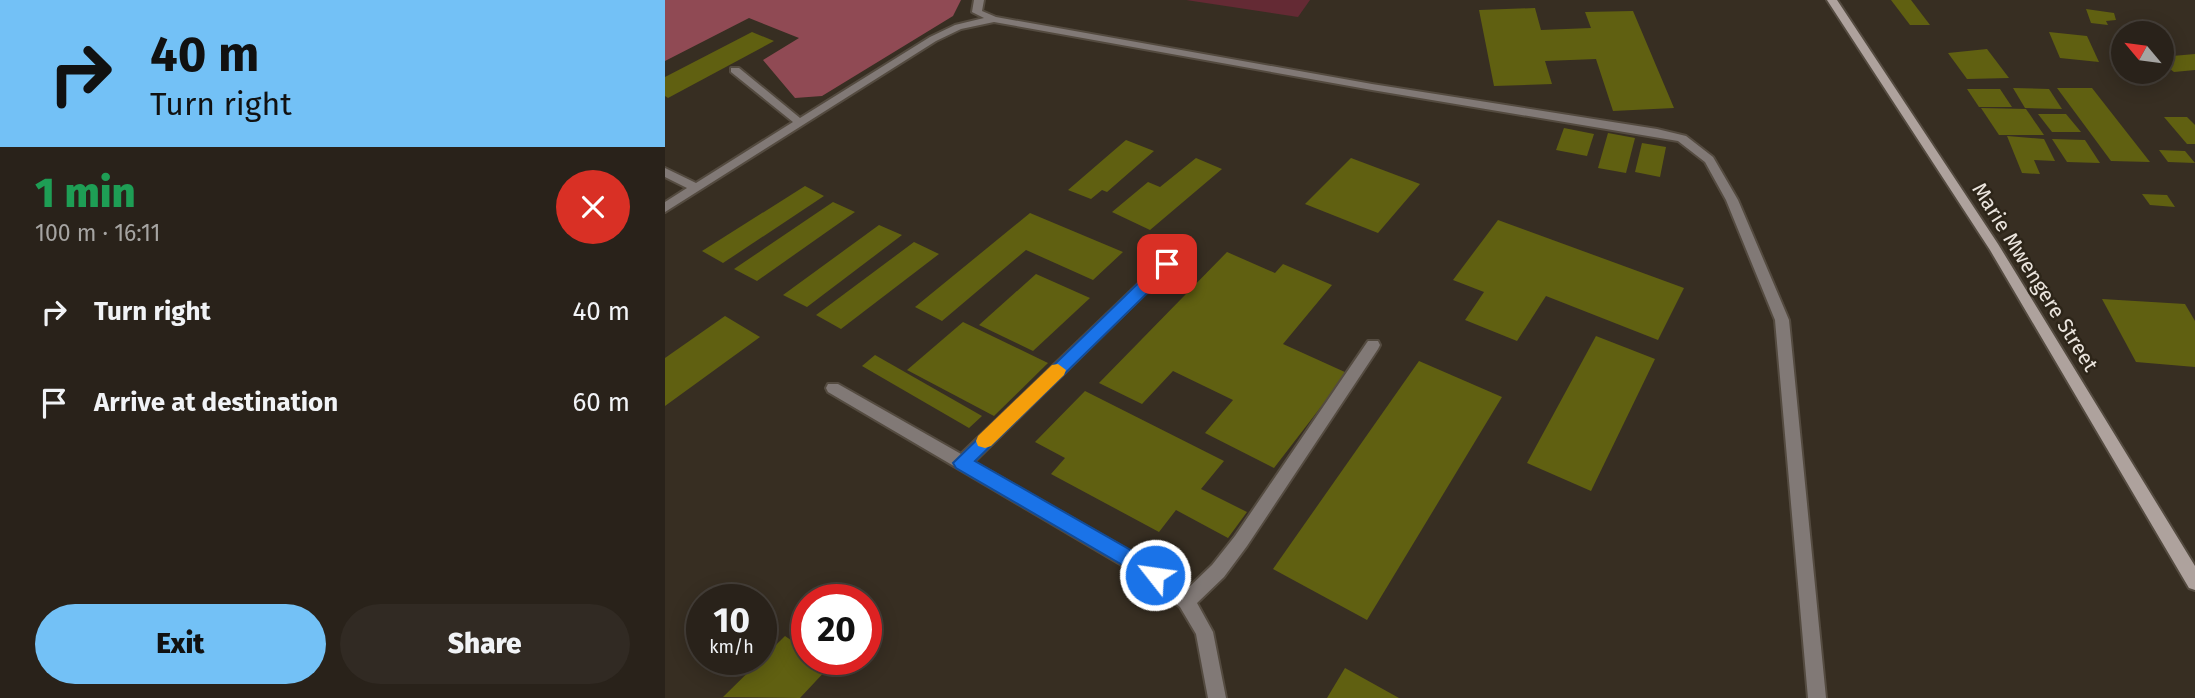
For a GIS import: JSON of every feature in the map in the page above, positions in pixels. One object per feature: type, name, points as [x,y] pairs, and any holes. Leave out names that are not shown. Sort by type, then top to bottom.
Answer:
[{"type":"main road","name":"Marie Mwengere Street","points":[[1832,0],[1994,247],[2195,582]]},
{"type":"lane","points":[[979,0],[977,12],[994,19],[1396,91],[1615,123],[1682,138],[1709,160],[1733,200],[1782,320],[1817,698]]},
{"type":"lane","points":[[665,208],[945,33],[958,27],[994,19]]},
{"type":"lane","points":[[735,70],[799,122]]},
{"type":"lane","points":[[665,172],[696,188]]},
{"type":"lane","points":[[962,463],[1167,264]]},
{"type":"lane","points":[[1186,600],[1218,571],[1241,541],[1373,345]]},
{"type":"lane","points":[[833,387],[1155,575],[1186,600],[1204,632],[1217,698]]},
{"type":"shaded area","points":[[665,0],[961,0],[953,16],[822,96],[795,98],[763,60],[799,38],[749,18],[665,61]]},
{"type":"shaded area","points":[[1186,0],[1310,0],[1298,17]]},
{"type":"building","points":[[1891,0],[1911,0],[1930,25],[1910,25]]},
{"type":"building","points":[[1535,8],[1541,30],[1591,28],[1585,12],[1633,11],[1674,108],[1613,111],[1596,59],[1545,61],[1552,84],[1494,86],[1479,10]]},
{"type":"building","points":[[2086,9],[2114,13],[2116,20],[2106,21],[2108,25],[2091,23]]},
{"type":"building","points":[[752,32],[774,41],[668,98],[665,96],[665,77]]},
{"type":"building","points":[[2049,32],[2087,36],[2099,62],[2060,58]]},
{"type":"building","points":[[1987,49],[2009,78],[1967,79],[1948,53]]},
{"type":"building","points":[[2195,54],[2195,70],[2174,72],[2174,56]]},
{"type":"building","points":[[2013,88],[2049,89],[2062,109],[2025,108]]},
{"type":"building","points":[[2057,88],[2092,88],[2150,162],[2111,161]]},
{"type":"building","points":[[1967,89],[2000,89],[2012,107],[1979,107]]},
{"type":"building","points":[[1981,108],[2026,109],[2044,135],[1999,135]]},
{"type":"building","points":[[2038,114],[2066,114],[2081,132],[2052,132]]},
{"type":"building","points":[[2164,117],[2187,117],[2195,125],[2195,144],[2187,144]]},
{"type":"building","points":[[1564,128],[1594,134],[1587,156],[1556,150]]},
{"type":"building","points":[[1608,133],[1635,138],[1626,173],[1598,168]]},
{"type":"building","points":[[2007,136],[2044,139],[2055,161],[2034,160],[2040,174],[2022,173]]},
{"type":"building","points":[[2052,139],[2085,140],[2100,163],[2067,162]]},
{"type":"building","points":[[1126,140],[1154,151],[1107,192],[1102,190],[1091,199],[1068,190]]},
{"type":"building","points":[[1642,143],[1666,147],[1660,177],[1635,172]]},
{"type":"building","points":[[2159,150],[2185,151],[2195,163],[2168,162]]},
{"type":"building","points":[[1196,158],[1222,169],[1150,230],[1112,212],[1148,182],[1160,187]]},
{"type":"building","points":[[1351,158],[1420,184],[1378,233],[1305,204]]},
{"type":"building","points":[[805,186],[824,196],[723,263],[702,251]]},
{"type":"building","points":[[2142,194],[2167,195],[2175,207],[2150,205]]},
{"type":"building","points":[[833,202],[855,212],[757,281],[734,269]]},
{"type":"building","points":[[1030,213],[1123,252],[1093,280],[1026,250],[942,321],[915,307]]},
{"type":"building","points":[[1498,220],[1684,288],[1658,340],[1546,296],[1517,341],[1465,320],[1484,292],[1453,280]]},
{"type":"building","points":[[879,225],[902,235],[807,307],[783,295]]},
{"type":"building","points":[[914,242],[939,254],[841,329],[816,315]]},
{"type":"building","points":[[1227,252],[1275,273],[1283,264],[1332,285],[1283,344],[1347,373],[1274,468],[1205,433],[1233,400],[1173,371],[1142,404],[1099,383]]},
{"type":"building","points":[[1036,274],[1090,298],[1033,351],[979,325]]},
{"type":"building","points":[[2102,299],[2185,304],[2195,321],[2195,367],[2136,362]]},
{"type":"building","points":[[725,316],[760,337],[665,406],[665,358]]},
{"type":"building","points":[[963,322],[1048,363],[994,416],[907,370]]},
{"type":"building","points":[[1596,336],[1655,359],[1591,491],[1527,463]]},
{"type":"building","points":[[875,355],[982,416],[969,428],[862,366]]},
{"type":"building","points":[[1419,361],[1502,397],[1367,620],[1273,569]]},
{"type":"building","points":[[1085,391],[1224,461],[1201,489],[1247,512],[1228,538],[1176,510],[1159,532],[1051,474],[1065,458],[1035,442]]},
{"type":"building","points":[[785,636],[791,640],[791,675],[822,675],[800,698],[723,697],[745,675],[777,675],[777,644]]},
{"type":"building","points":[[1345,668],[1399,698],[1327,698]]},
{"type":"slow traffic","points":[[985,441],[1058,370]]},
{"type":"route","points":[[1155,575],[962,463],[1167,264]]}]
